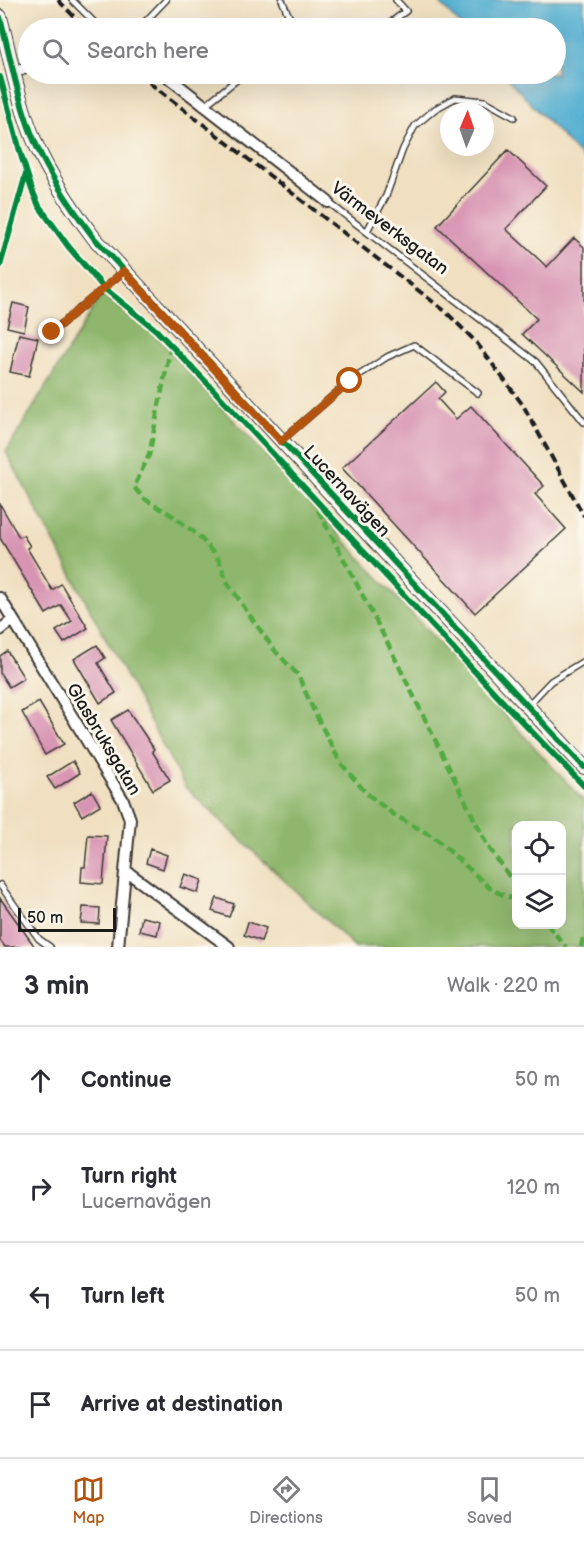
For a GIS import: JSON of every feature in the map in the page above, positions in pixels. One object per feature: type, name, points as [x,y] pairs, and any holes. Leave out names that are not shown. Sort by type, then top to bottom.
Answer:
[{"type":"street","name":"Lucernavägen","points":[[0,21],[23,107],[37,147],[54,179],[94,238],[584,767]]},
{"type":"street","name":"Värmeverksgatan","points":[[177,84],[328,202]]},
{"type":"street","name":"Glasbruksgatan","points":[[0,598],[123,800],[130,819],[118,947]]},
{"type":"street","points":[[0,630],[13,620]]},
{"type":"street","points":[[126,871],[229,947]]},
{"type":"lane","points":[[72,0],[90,18]]},
{"type":"lane","points":[[149,18],[166,0]]},
{"type":"lane","points":[[282,0],[290,18]]},
{"type":"lane","points":[[396,0],[406,11],[397,18]]},
{"type":"lane","points":[[205,105],[231,84]]},
{"type":"lane","points":[[367,231],[386,196],[403,149],[415,126],[435,109],[455,98],[485,101],[513,117]]},
{"type":"lane","name":"Värmeverksgatan","points":[[328,202],[536,362],[584,422]]},
{"type":"lane","points":[[52,332],[124,271]]},
{"type":"lane","points":[[281,441],[350,381],[387,357],[414,345],[478,393]]},
{"type":"lane","points":[[527,706],[551,681],[584,661]]},
{"type":"lane","points":[[0,885],[39,939],[50,947]]},
{"type":"green space","points":[[102,294],[156,336],[584,801],[584,947],[355,947],[185,787],[6,452]]},
{"type":"water","points":[[437,0],[584,0],[584,160],[512,84],[566,84],[566,18],[454,18]]},
{"type":"building","points":[[508,150],[546,186],[506,229],[547,267],[574,238],[584,247],[584,392],[522,334],[537,319],[437,226]]},
{"type":"building","points":[[13,303],[29,307],[24,331],[7,327]]},
{"type":"building","points":[[19,334],[38,338],[29,376],[10,372]]},
{"type":"building","points":[[436,382],[445,392],[438,399],[456,419],[471,406],[544,486],[535,494],[566,529],[475,613],[342,468]]},
{"type":"building","points":[[0,504],[19,537],[23,535],[30,546],[27,548],[52,590],[61,584],[88,628],[64,643],[56,631],[72,621],[61,605],[46,614],[0,538]]},
{"type":"building","points":[[97,645],[105,658],[98,663],[116,693],[100,703],[74,659]]},
{"type":"building","points":[[7,651],[24,678],[9,687],[0,673],[0,656]]},
{"type":"building","points":[[39,702],[64,744],[45,755],[22,712]]},
{"type":"building","points":[[128,710],[154,749],[152,751],[170,780],[153,790],[111,720]]},
{"type":"building","points":[[73,761],[80,773],[55,789],[47,777]]},
{"type":"building","points":[[92,791],[100,805],[82,816],[74,802]]},
{"type":"building","points":[[88,835],[107,836],[103,884],[81,882]]},
{"type":"building","points":[[150,849],[167,855],[163,869],[146,863]]},
{"type":"building","points":[[185,874],[202,880],[198,893],[180,887]]},
{"type":"building","points":[[0,898],[35,947],[5,947],[0,940]]},
{"type":"building","points":[[217,898],[234,904],[229,917],[212,911]]},
{"type":"building","points":[[83,907],[100,908],[99,924],[81,923]]},
{"type":"building","points":[[142,917],[160,921],[157,935],[139,931]]},
{"type":"building","points":[[248,922],[266,928],[261,941],[244,935]]},
{"type":"railway","points":[[58,0],[75,18]]},
{"type":"railway","points":[[151,84],[445,311],[476,342],[523,405],[584,516]]},
{"type":"marked path","points":[[171,345],[149,455],[134,487],[143,498],[173,516],[199,536],[219,560],[227,582],[255,623],[276,652],[298,675],[340,762],[366,793],[394,815],[434,837],[492,890],[512,898]]},
{"type":"marked path","points":[[318,510],[389,646],[487,845],[512,880]]},
{"type":"marked path","points":[[551,929],[566,947]]},
{"type":"marked path","points":[[581,947],[584,934]]},
{"type":"cycle path","points":[[0,17],[20,99],[37,147],[63,194],[94,238],[584,767]]},
{"type":"cycle path","points":[[0,77],[32,190],[39,206],[68,246],[104,288],[156,330],[209,385],[584,786]]},
{"type":"cycle path","points":[[0,266],[26,174]]},
{"type":"route","points":[[52,332],[124,271],[281,441],[350,381]]}]
